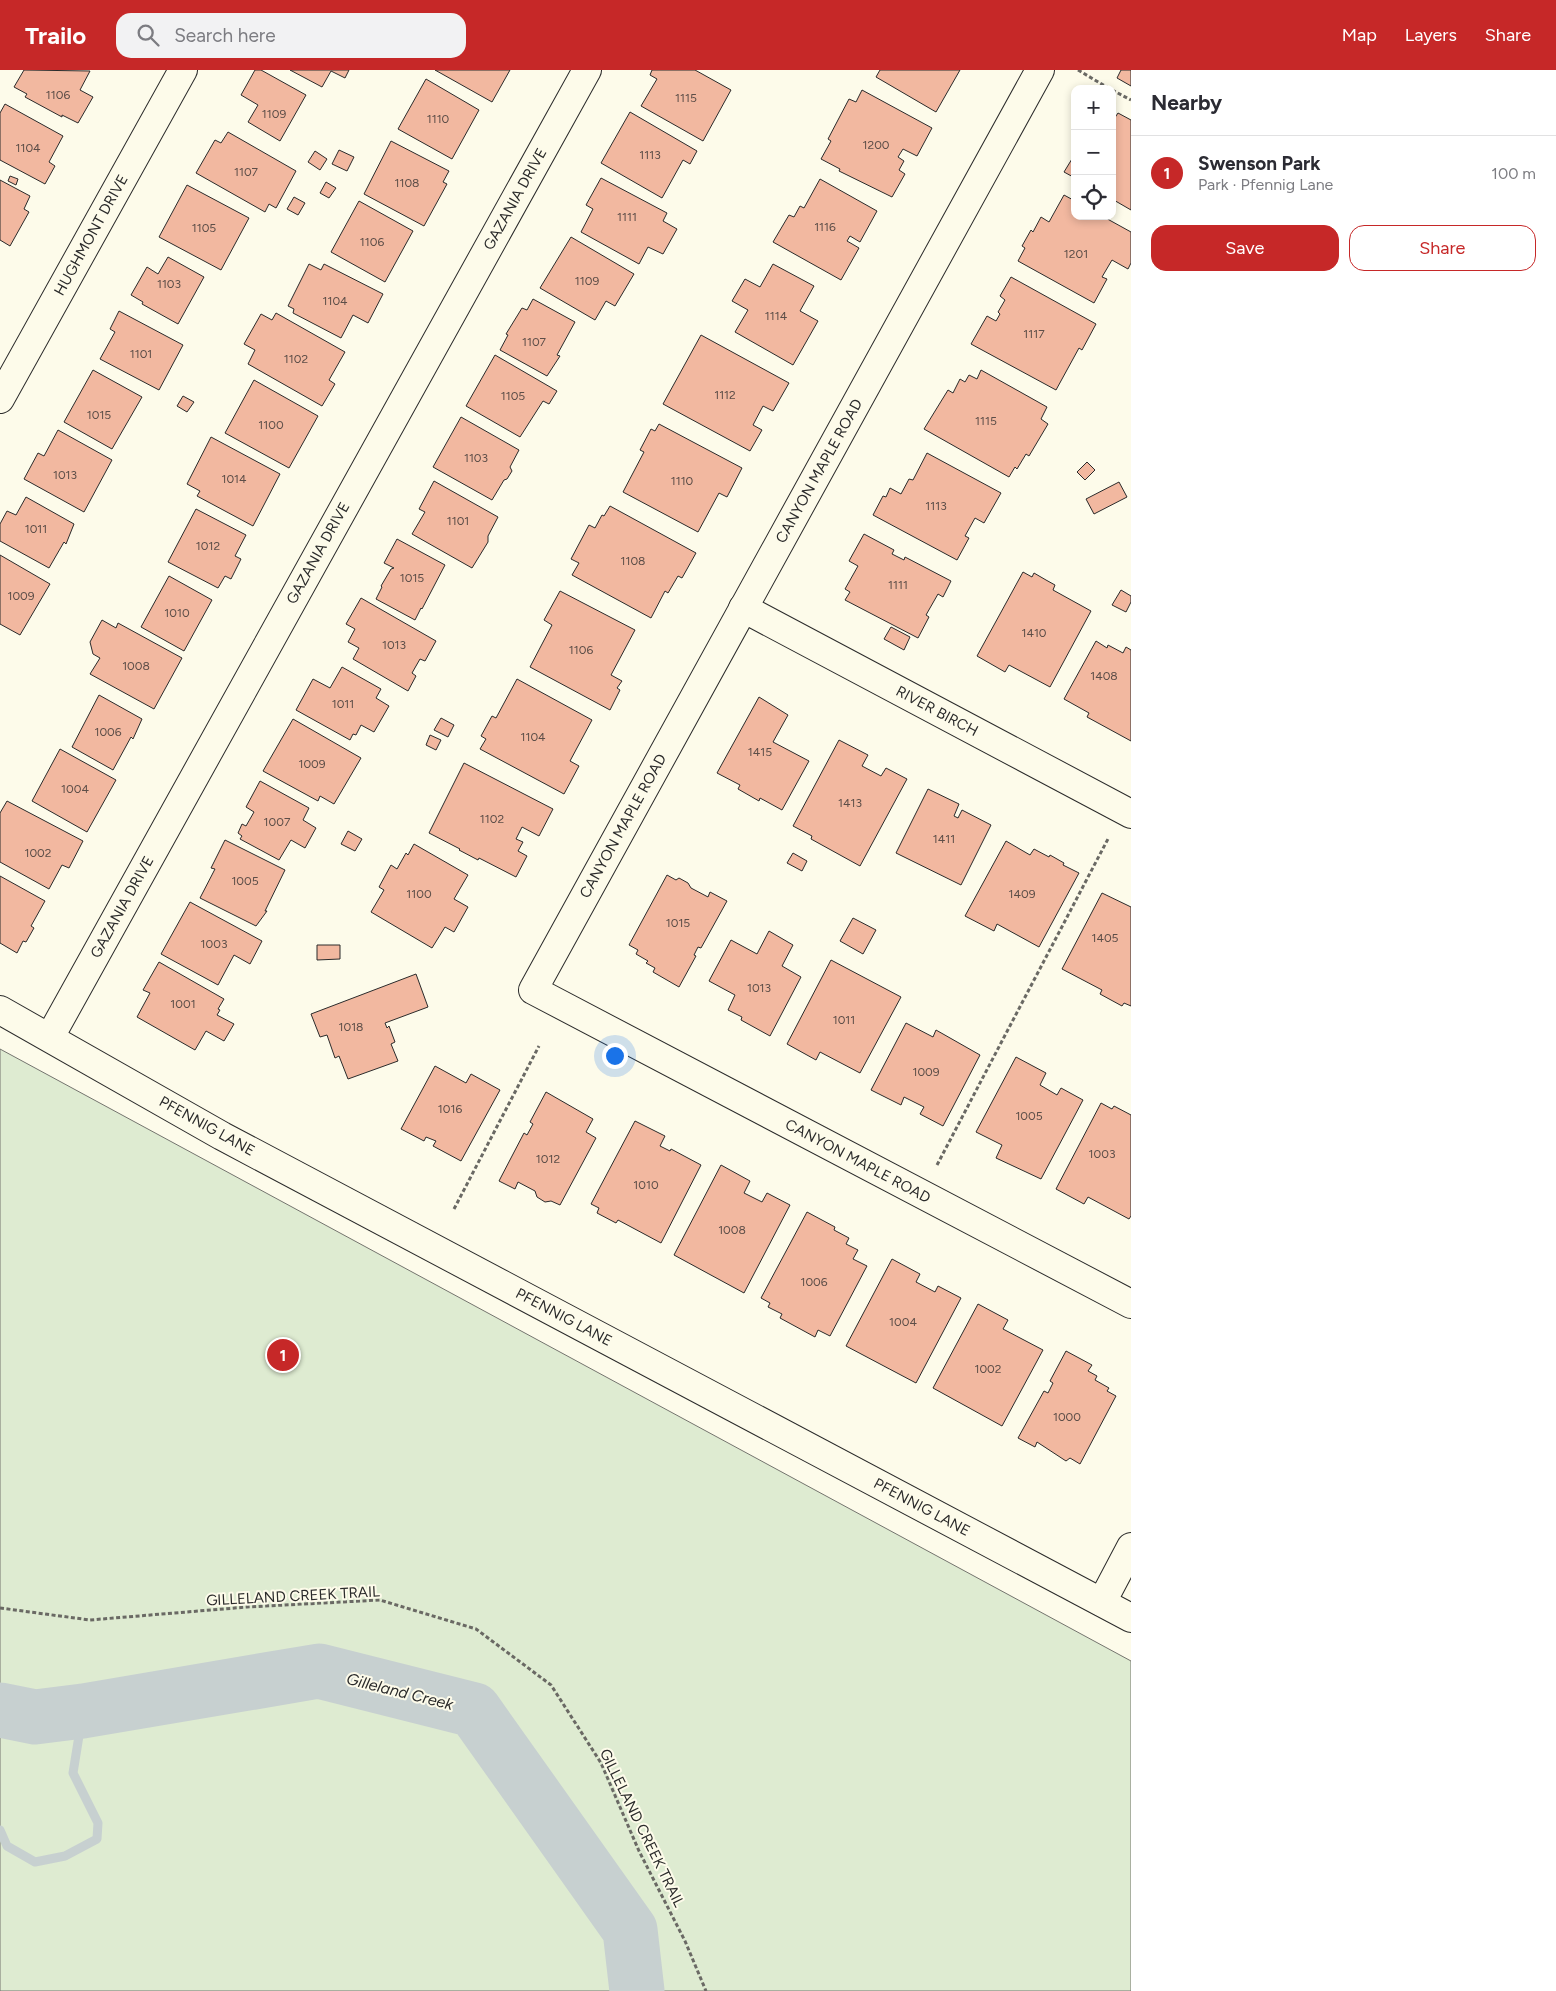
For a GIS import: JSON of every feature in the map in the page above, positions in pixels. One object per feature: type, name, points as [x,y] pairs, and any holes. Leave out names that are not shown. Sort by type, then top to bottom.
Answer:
[{"type":"street","name":"HUGHMONT DRIVE","points":[[0,399],[182,70]]},
{"type":"street","name":"GAZANIA DRIVE","points":[[50,1037],[587,70]]},
{"type":"street","name":"CANYON MAPLE ROAD","points":[[1040,70],[533,990],[1131,1304]]},
{"type":"street","name":"RIVER BIRCH","points":[[743,608],[1131,814]]},
{"type":"street","name":"PFENNIG LANE","points":[[0,1010],[222,1136],[1131,1618]]},
{"type":"street","points":[[1102,1602],[1131,1547]]},
{"type":"path","points":[[1078,70],[1104,85]]},
{"type":"path","points":[[1116,92],[1131,100]]},
{"type":"path","points":[[937,1165],[1109,837]]},
{"type":"path","points":[[454,1209],[539,1046]]},
{"type":"path","name":"GILLELAND CREEK TRAIL","points":[[0,1608],[90,1620],[247,1607],[380,1600],[476,1630],[551,1685],[601,1763],[639,1851],[685,1941],[706,1991]]},
{"type":"green space","points":[[0,1049],[1131,1661],[1131,1991],[0,1991]]},
{"type":"building","points":[[24,70],[90,71],[80,90],[93,97],[78,123],[62,115],[62,117],[25,97],[27,94],[14,87]]},
{"type":"building","points":[[255,70],[261,70],[306,95],[280,141],[248,122],[258,105],[241,95]]},
{"type":"building","points":[[290,70],[349,70],[345,78],[331,71],[322,87]]},
{"type":"building","points":[[435,70],[510,70],[492,102]]},
{"type":"building","points":[[652,70],[695,70],[731,90],[703,141],[641,106],[657,79],[650,75]]},
{"type":"building","points":[[880,70],[960,70],[936,112],[876,77]]},
{"type":"building","points":[[1121,70],[1131,70],[1131,86],[1117,78]]},
{"type":"building","points":[[426,79],[479,110],[452,159],[398,129]]},
{"type":"building","points":[[862,90],[932,128],[917,156],[903,149],[898,157],[904,161],[899,170],[905,174],[892,197],[839,171],[840,169],[821,159],[831,141],[828,139],[849,99],[856,102]]},
{"type":"building","points":[[5,104],[63,136],[49,162],[55,166],[45,184],[0,160],[0,113]]},
{"type":"building","points":[[630,112],[697,151],[690,164],[683,160],[662,198],[601,163]]},
{"type":"building","points":[[1118,113],[1131,120],[1131,210],[1116,201],[1116,116]]},
{"type":"building","points":[[228,132],[296,171],[276,208],[269,204],[265,212],[196,173],[215,140],[221,143]]},
{"type":"building","points":[[391,141],[449,171],[443,182],[447,184],[424,226],[364,194]]},
{"type":"building","points":[[339,150],[354,157],[347,171],[332,164]]},
{"type":"building","points":[[315,151],[327,159],[320,170],[308,162]]},
{"type":"building","points":[[1071,161],[1071,176],[1064,172]]},
{"type":"building","points":[[10,176],[18,179],[16,185],[8,181]]},
{"type":"building","points":[[601,178],[667,213],[663,221],[677,229],[663,254],[648,247],[639,264],[581,232],[593,209],[586,205]]},
{"type":"building","points":[[820,179],[877,211],[860,242],[850,236],[847,241],[859,248],[841,280],[773,242],[789,215],[794,217],[800,206],[804,208]]},
{"type":"building","points":[[0,180],[30,196],[24,209],[29,212],[10,246],[0,240]]},
{"type":"building","points":[[326,182],[336,188],[329,198],[320,193]]},
{"type":"building","points":[[187,185],[249,218],[221,270],[159,237]]},
{"type":"building","points":[[1064,195],[1071,199],[1071,220],[1109,220],[1131,232],[1131,263],[1128,269],[1112,260],[1102,277],[1107,279],[1094,303],[1018,261],[1025,248],[1022,246],[1031,230],[1033,232],[1041,217],[1049,222]]},
{"type":"building","points":[[294,197],[305,203],[298,215],[287,209]]},
{"type":"building","points":[[359,201],[413,231],[385,282],[331,252]]},
{"type":"building","points":[[571,237],[634,274],[615,306],[606,301],[595,320],[540,288]]},
{"type":"building","points":[[168,257],[204,277],[178,324],[142,304],[143,302],[131,295],[147,267],[158,274]]},
{"type":"building","points":[[309,264],[321,270],[324,264],[383,294],[368,323],[353,315],[341,338],[293,313],[294,309],[288,306]]},
{"type":"building","points":[[773,264],[814,286],[800,311],[818,321],[793,365],[735,332],[748,310],[732,301],[745,279],[760,287]]},
{"type":"building","points":[[1011,277],[1096,324],[1082,350],[1079,348],[1056,390],[971,344],[987,316],[996,321],[1000,314],[998,312],[1005,300],[1000,296]]},
{"type":"building","points":[[533,299],[575,322],[557,355],[560,356],[547,376],[500,350],[508,335],[506,334],[522,308],[527,310]]},
{"type":"building","points":[[119,311],[183,345],[159,390],[100,359],[115,332],[110,329]]},
{"type":"building","points":[[276,313],[345,352],[329,380],[335,384],[322,406],[248,364],[255,350],[244,344],[261,314],[272,320]]},
{"type":"building","points":[[701,335],[789,383],[773,411],[763,406],[753,425],[762,430],[750,451],[663,404]]},
{"type":"building","points":[[495,355],[557,391],[549,404],[543,401],[520,437],[466,406]]},
{"type":"building","points":[[93,370],[142,397],[112,449],[64,422]]},
{"type":"building","points":[[981,370],[1047,407],[1041,419],[1048,424],[1029,456],[1026,454],[1017,469],[1015,467],[1009,477],[924,429],[948,390],[953,393],[960,379],[965,382],[969,375],[977,379]]},
{"type":"building","points":[[254,380],[318,416],[289,468],[225,433]]},
{"type":"building","points":[[183,396],[194,402],[187,412],[177,406]]},
{"type":"building","points":[[461,417],[519,450],[510,467],[512,471],[492,500],[433,467]]},
{"type":"building","points":[[659,424],[742,468],[727,497],[719,493],[698,532],[623,492],[644,452],[640,450],[651,429],[655,431]]},
{"type":"building","points":[[58,430],[112,460],[84,512],[24,479],[38,453],[44,456]]},
{"type":"building","points":[[211,437],[280,474],[253,526],[197,496],[200,491],[187,484]]},
{"type":"building","points":[[927,453],[1001,493],[984,523],[975,518],[965,536],[969,538],[957,560],[873,515],[883,496],[886,497],[890,488],[901,494],[909,479],[913,480]]},
{"type":"building","points":[[1087,462],[1095,470],[1085,480],[1077,472]]},
{"type":"building","points":[[434,481],[498,517],[488,536],[488,542],[472,568],[412,534],[425,512],[419,509]]},
{"type":"building","points":[[1119,482],[1127,497],[1094,514],[1086,499]]},
{"type":"building","points":[[26,497],[74,524],[66,544],[64,542],[49,568],[0,541],[0,524],[7,511],[16,515]]},
{"type":"building","points":[[610,506],[696,553],[682,578],[678,576],[668,593],[665,591],[651,618],[572,575],[579,563],[571,559],[589,525],[595,528],[602,515],[604,516]]},
{"type":"building","points":[[196,509],[246,535],[235,556],[241,559],[231,579],[225,576],[218,588],[168,562]]},
{"type":"building","points":[[864,534],[894,550],[892,554],[904,560],[905,557],[951,581],[943,597],[938,594],[926,615],[929,617],[918,638],[845,600],[850,592],[845,589],[858,566],[849,561]]},
{"type":"building","points":[[397,539],[445,565],[415,620],[376,599],[381,586],[391,569],[394,568],[384,563]]},
{"type":"building","points":[[0,555],[50,584],[20,635],[0,624]]},
{"type":"building","points":[[1023,572],[1032,577],[1034,573],[1055,585],[1053,590],[1091,611],[1050,687],[1009,665],[1005,672],[977,656]]},
{"type":"building","points":[[169,576],[212,600],[184,651],[141,627]]},
{"type":"building","points":[[1121,590],[1131,596],[1131,602],[1126,612],[1112,605]]},
{"type":"building","points":[[560,591],[635,630],[611,675],[622,681],[617,688],[620,690],[610,710],[530,667],[552,625],[544,620]]},
{"type":"building","points":[[361,598],[436,641],[425,661],[420,659],[412,673],[416,676],[408,691],[353,659],[359,648],[348,642],[355,629],[346,624]]},
{"type":"building","points":[[102,620],[116,628],[118,623],[182,658],[154,709],[90,674],[100,658],[93,654],[90,642]]},
{"type":"building","points":[[891,627],[910,637],[904,650],[884,639]]},
{"type":"building","points":[[1096,641],[1107,648],[1108,645],[1123,653],[1126,647],[1131,650],[1131,741],[1087,717],[1089,713],[1064,699]]},
{"type":"building","points":[[342,667],[381,689],[376,698],[389,706],[374,732],[361,725],[356,735],[353,734],[350,740],[296,710],[313,679],[330,688]]},
{"type":"building","points":[[517,679],[592,720],[570,761],[579,766],[564,794],[480,749],[486,739],[481,736],[492,716],[496,718]]},
{"type":"building","points":[[99,695],[142,719],[133,739],[131,737],[113,770],[72,747]]},
{"type":"building","points":[[759,697],[788,715],[773,742],[809,761],[782,810],[760,798],[759,801],[738,789],[740,785],[717,773]]},
{"type":"building","points":[[441,718],[454,725],[448,737],[434,730]]},
{"type":"building","points":[[293,719],[361,758],[334,804],[320,796],[318,801],[263,771]]},
{"type":"building","points":[[430,735],[441,740],[436,750],[426,745]]},
{"type":"building","points":[[839,740],[868,755],[862,766],[881,776],[886,768],[907,779],[860,866],[811,839],[812,836],[793,826]]},
{"type":"building","points":[[60,749],[116,780],[87,832],[32,801]]},
{"type":"building","points":[[464,763],[553,809],[539,836],[522,827],[516,839],[523,842],[518,851],[527,856],[516,877],[479,858],[478,860],[429,833]]},
{"type":"building","points":[[260,781],[309,808],[303,820],[316,828],[305,848],[291,840],[279,860],[240,839],[242,836],[238,833],[242,824],[246,826],[254,812],[246,807]]},
{"type":"building","points":[[928,789],[959,804],[954,816],[958,818],[962,810],[991,825],[961,885],[896,853]]},
{"type":"building","points":[[7,801],[83,841],[69,868],[62,865],[49,889],[0,862],[0,813]]},
{"type":"building","points":[[348,831],[362,839],[355,851],[341,844]]},
{"type":"building","points":[[225,840],[285,870],[265,911],[267,911],[256,926],[200,898],[215,869],[211,868]]},
{"type":"building","points":[[1006,841],[1030,855],[1034,849],[1049,857],[1050,855],[1064,863],[1063,865],[1079,873],[1039,947],[997,924],[994,931],[965,916]]},
{"type":"building","points":[[414,844],[468,875],[454,899],[468,907],[454,932],[445,927],[432,948],[371,912],[384,890],[379,887],[391,865],[397,869],[406,853],[408,855]]},
{"type":"building","points":[[793,853],[807,861],[802,871],[787,863]]},
{"type":"building","points":[[667,875],[676,880],[679,878],[688,883],[691,888],[708,897],[710,892],[727,901],[701,948],[698,947],[694,955],[696,956],[679,987],[653,972],[655,968],[636,954],[638,950],[629,945]]},
{"type":"building","points":[[0,876],[45,901],[31,926],[34,928],[26,942],[23,941],[17,953],[0,943]]},
{"type":"building","points":[[1102,893],[1131,907],[1131,1006],[1124,1003],[1122,1006],[1100,994],[1102,990],[1062,969]]},
{"type":"building","points":[[190,902],[262,941],[250,964],[234,955],[218,985],[161,954]]},
{"type":"building","points":[[853,918],[876,930],[863,954],[840,941]]},
{"type":"building","points":[[769,931],[793,945],[782,966],[801,977],[770,1036],[741,1020],[742,1017],[728,1010],[735,995],[709,981],[731,940],[757,954]]},
{"type":"building","points":[[317,945],[340,945],[340,959],[317,960]]},
{"type":"building","points":[[831,960],[901,997],[860,1073],[820,1052],[816,1060],[787,1044]]},
{"type":"building","points":[[159,962],[224,999],[217,1015],[234,1024],[224,1041],[206,1031],[195,1050],[137,1017],[150,993],[143,990]]},
{"type":"building","points":[[416,974],[428,1007],[385,1023],[387,1028],[389,1026],[395,1042],[391,1044],[398,1061],[348,1079],[339,1056],[335,1058],[327,1035],[320,1037],[311,1014]]},
{"type":"building","points":[[906,1023],[933,1037],[936,1030],[980,1055],[943,1126],[920,1114],[924,1107],[904,1097],[901,1105],[871,1090]]},
{"type":"building","points":[[1016,1057],[1046,1073],[1040,1085],[1057,1095],[1061,1088],[1083,1100],[1041,1179],[996,1158],[1002,1145],[976,1132]]},
{"type":"building","points":[[435,1066],[466,1083],[471,1074],[500,1090],[461,1161],[433,1146],[436,1141],[426,1137],[424,1141],[401,1129]]},
{"type":"building","points":[[546,1092],[593,1119],[586,1132],[596,1138],[560,1205],[551,1201],[545,1202],[537,1197],[535,1191],[518,1182],[515,1189],[499,1181],[524,1133],[527,1135],[533,1124],[530,1122]]},
{"type":"building","points":[[1101,1103],[1112,1109],[1114,1106],[1131,1115],[1131,1216],[1129,1219],[1088,1197],[1084,1204],[1056,1189]]},
{"type":"building","points":[[635,1121],[665,1136],[660,1146],[670,1151],[671,1149],[701,1165],[661,1243],[618,1220],[616,1223],[597,1213],[599,1208],[591,1204]]},
{"type":"building","points":[[721,1165],[750,1181],[744,1193],[762,1202],[767,1193],[790,1205],[744,1293],[674,1255]]},
{"type":"building","points":[[807,1212],[835,1227],[834,1230],[849,1238],[846,1244],[858,1250],[853,1259],[867,1266],[830,1336],[818,1330],[815,1337],[780,1318],[782,1314],[768,1307],[770,1303],[761,1298]]},
{"type":"building","points":[[892,1259],[920,1274],[916,1282],[935,1292],[938,1286],[961,1298],[916,1383],[846,1346]]},
{"type":"building","points":[[978,1304],[1008,1320],[1003,1329],[1043,1350],[1002,1426],[933,1388]]},
{"type":"building","points":[[1066,1351],[1092,1365],[1088,1371],[1097,1376],[1095,1380],[1109,1388],[1107,1391],[1116,1396],[1080,1464],[1070,1458],[1066,1461],[1037,1442],[1035,1447],[1018,1438],[1044,1391],[1048,1393],[1053,1383],[1050,1381]]},
{"type":"waterway","name":"Gilleland Creek","points":[[0,1710],[35,1717],[83,1711],[319,1671],[474,1710],[630,1930],[637,1991]]},
{"type":"waterway","points":[[0,1830],[7,1846],[35,1862],[65,1856],[97,1839],[98,1823],[73,1773],[83,1711]]},
{"type":"place","name":"Swenson Park","points":[[283,1355]]}]
